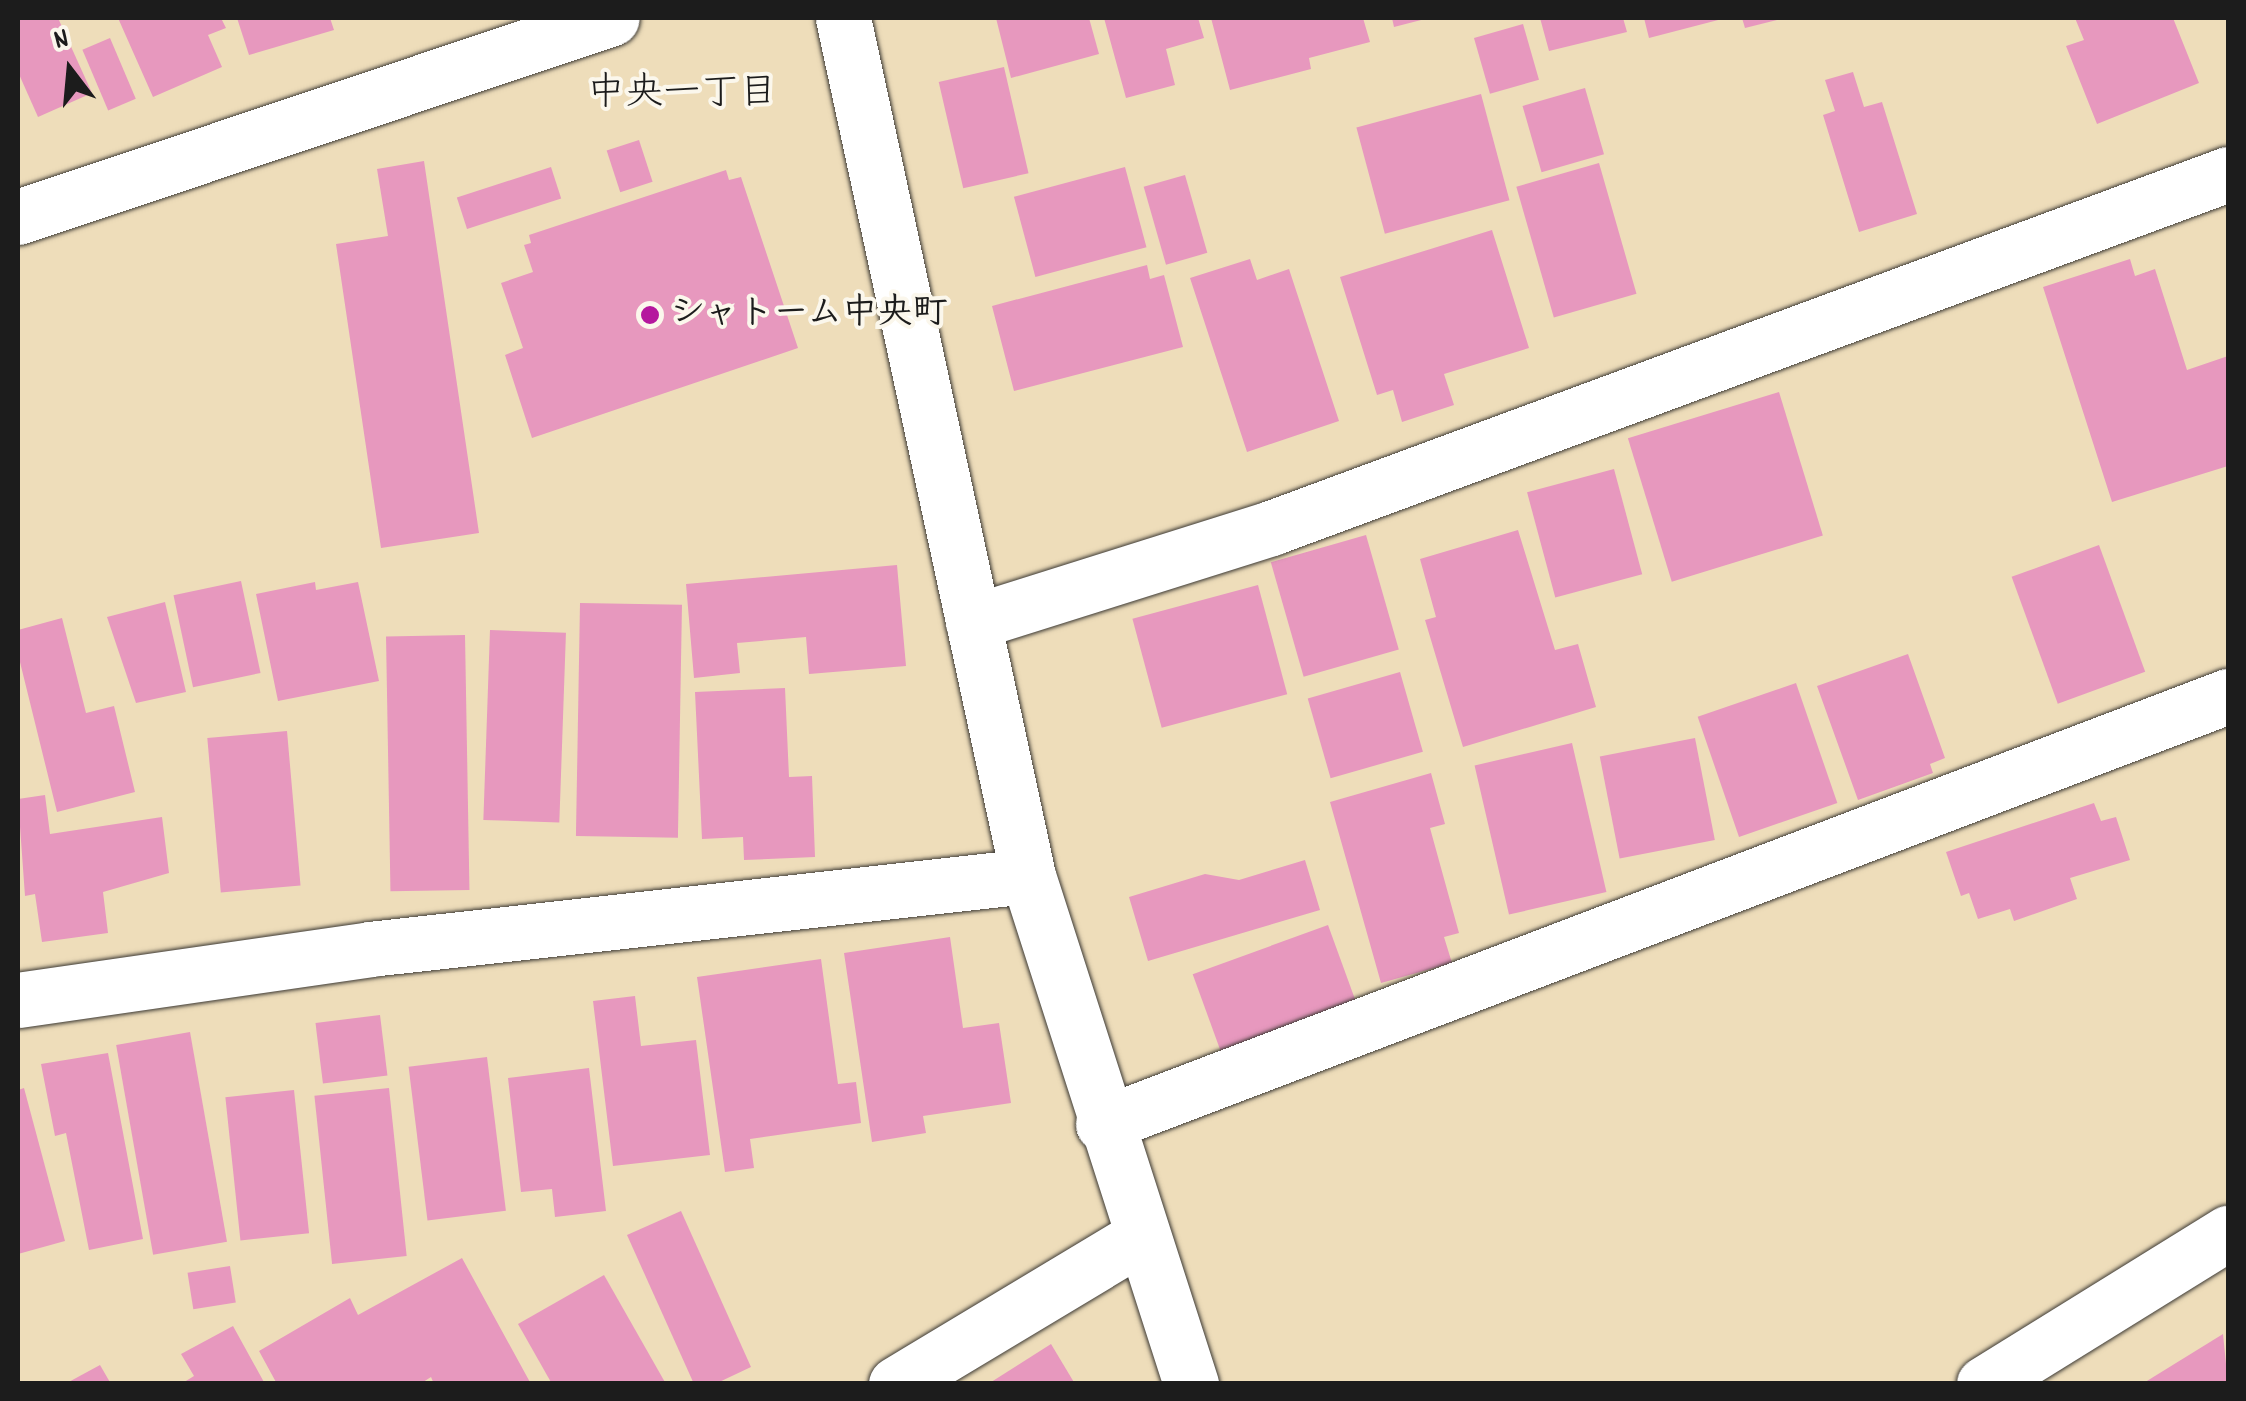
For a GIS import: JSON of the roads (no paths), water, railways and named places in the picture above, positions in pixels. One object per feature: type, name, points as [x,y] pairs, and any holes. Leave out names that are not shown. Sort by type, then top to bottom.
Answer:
[{"type":"street","points":[[18,217],[612,18]]},
{"type":"street","points":[[843,18],[1028,876],[1104,1124],[1191,1384]]},
{"type":"street","points":[[972,622],[1271,528],[2228,174]]},
{"type":"street","points":[[1104,1124],[2228,696]]},
{"type":"street","points":[[18,1000],[370,949],[1028,876]]},
{"type":"street","points":[[1984,1384],[2228,1233]]},
{"type":"street","points":[[896,1384],[1141,1237]]},
{"type":"place","name":"シャトーム中央町","points":[[650,315]]},
{"type":"district","name":"中央一丁目","points":[[682,96]]}]
